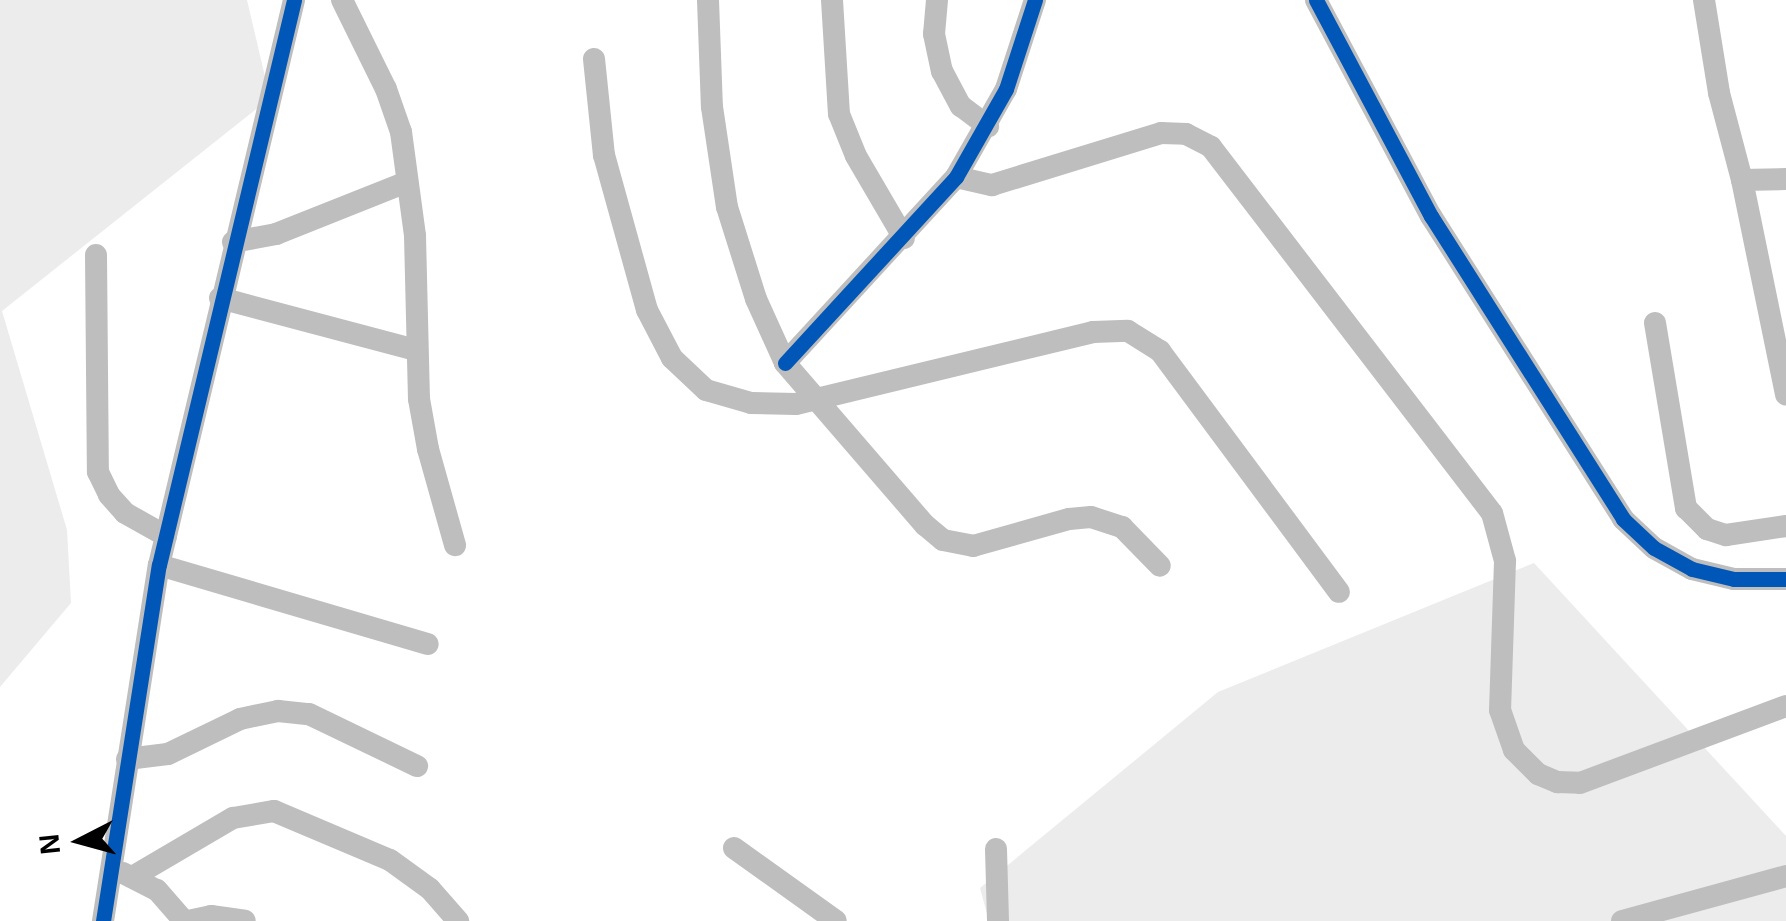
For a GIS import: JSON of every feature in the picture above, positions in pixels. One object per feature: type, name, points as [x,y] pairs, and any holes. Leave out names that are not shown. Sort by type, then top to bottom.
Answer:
[{"type":"street","points":[[102,921],[159,565],[233,242],[294,0]]},
{"type":"street","points":[[342,0],[392,103],[415,236],[416,350],[428,449],[455,545]]},
{"type":"street","points":[[708,0],[712,108],[728,207],[756,299],[786,363],[943,540],[972,546],[1092,517],[1122,526],[1160,566]]},
{"type":"street","points":[[832,0],[839,114],[856,156],[904,238]]},
{"type":"street","points":[[937,0],[934,34],[942,71],[961,106],[988,126]]},
{"type":"street","points":[[786,363],[956,177],[988,126],[1016,63],[1035,0]]},
{"type":"street","points":[[1316,0],[1432,216],[1622,519],[1654,548],[1692,568],[1734,580],[1786,579]]},
{"type":"street","points":[[1704,0],[1719,93],[1742,180],[1786,396]]},
{"type":"street","points":[[594,59],[610,182],[648,310],[662,343],[682,370],[717,394],[773,405],[818,401],[1104,330],[1138,335],[1160,350],[1339,592]]},
{"type":"street","points":[[956,177],[992,186],[1161,133],[1186,134],[1212,147],[1492,513],[1504,561],[1500,710],[1514,750],[1538,774],[1557,782],[1580,783],[1786,706]]},
{"type":"street","points":[[1742,180],[1786,179]]},
{"type":"street","points":[[233,242],[276,234],[408,182]]},
{"type":"street","points":[[96,256],[98,472],[109,495],[125,513],[166,536]]},
{"type":"street","points":[[220,298],[416,350]]},
{"type":"street","points":[[1655,323],[1686,508],[1707,529],[1726,535],[1786,526]]},
{"type":"street","points":[[159,565],[428,644]]},
{"type":"street","points":[[127,759],[168,754],[240,719],[278,710],[309,714],[417,766]]},
{"type":"street","points":[[134,876],[233,818],[274,811],[295,816],[390,860],[430,889],[458,921]]},
{"type":"street","points":[[734,848],[823,917]]},
{"type":"street","points":[[996,849],[998,921]]},
{"type":"street","points":[[110,871],[134,876],[157,890],[186,921],[211,916],[245,921]]},
{"type":"street","points":[[1622,921],[1786,876]]},
{"type":"shaded area","points":[[0,0],[247,0],[270,98],[2,311],[67,530],[71,603],[0,687]]},
{"type":"shaded area","points":[[1534,563],[1786,836],[1786,921],[989,921],[980,888],[1218,692]]},
{"type":"cycle path","points":[[103,921],[159,565],[294,0]]},
{"type":"cycle path","points":[[785,363],[956,177],[1006,89],[1035,0]]},
{"type":"cycle path","points":[[1316,0],[1431,216],[1623,519],[1654,548],[1692,569],[1734,579],[1786,579]]}]
